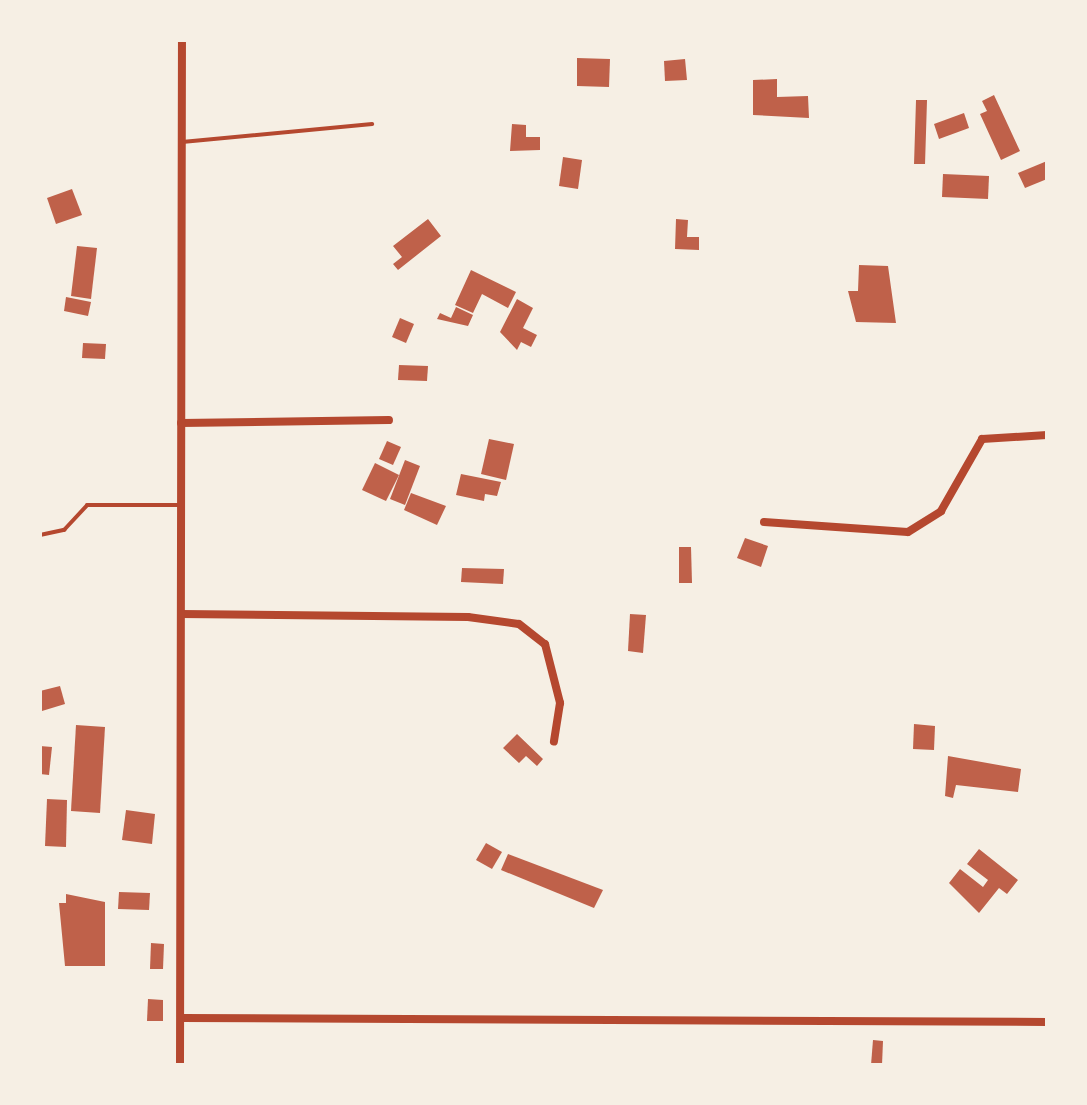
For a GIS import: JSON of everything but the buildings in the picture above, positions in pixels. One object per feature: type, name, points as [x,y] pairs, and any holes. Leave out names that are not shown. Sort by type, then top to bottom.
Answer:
[{"type":"street","points":[[180,1065],[182,40]]},
{"type":"street","points":[[181,423],[389,420]]},
{"type":"street","points":[[764,522],[908,532],[942,511],[982,439],[1047,435]]},
{"type":"street","points":[[181,614],[468,617],[519,624],[545,644],[560,703],[554,742]]},
{"type":"street","points":[[181,1018],[1047,1022]]},
{"type":"lane","points":[[182,142],[372,124]]},
{"type":"lane","points":[[40,535],[64,530],[87,505],[181,504]]}]
